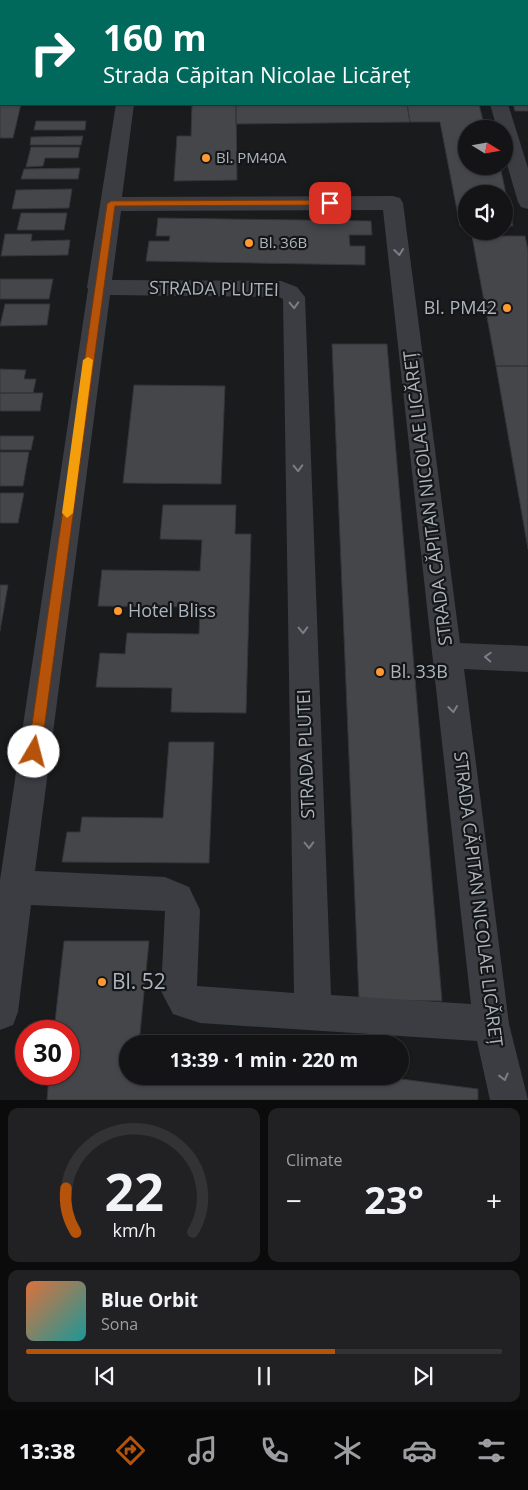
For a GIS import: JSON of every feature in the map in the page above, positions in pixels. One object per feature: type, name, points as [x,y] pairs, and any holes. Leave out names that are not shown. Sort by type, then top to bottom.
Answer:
[{"type":"street","points":[[0,1012],[98,287],[125,105]]},
{"type":"street","points":[[499,105],[528,202]]},
{"type":"street","name":"STRADA CĂPITAN NICOLAE LICĂREȚ","points":[[111,204],[393,203],[491,1024],[509,1100]]},
{"type":"street","name":"STRADA PLUTEI","points":[[98,287],[282,289],[294,297],[313,1013]]},
{"type":"street","points":[[447,655],[528,659]]},
{"type":"street","points":[[16,887],[166,894],[177,898],[183,910],[180,991],[186,1001],[200,1005],[491,1024]]},
{"type":"building","points":[[0,105],[21,105],[13,138],[0,138]]},
{"type":"building","name":"Bl. PM40A","points":[[192,105],[236,105],[237,180],[174,181],[177,136],[191,136]]},
{"type":"building","points":[[236,105],[407,105],[410,122],[236,124]]},
{"type":"building","points":[[407,105],[479,105],[483,120],[458,120],[458,175],[502,175],[504,185],[458,185],[458,216],[440,122],[410,122]]},
{"type":"building","points":[[513,105],[528,105],[528,111],[515,111]]},
{"type":"building","points":[[36,121],[86,121],[85,130],[34,130]]},
{"type":"building","points":[[83,136],[81,145],[30,145],[31,137]]},
{"type":"building","points":[[31,147],[80,147],[78,158],[45,158],[43,166],[26,167]]},
{"type":"building","points":[[80,168],[78,179],[21,179],[24,169]]},
{"type":"building","points":[[72,189],[69,208],[12,209],[16,190]]},
{"type":"building","points":[[21,213],[67,213],[64,230],[17,230]]},
{"type":"building","name":"Bl. 36B","points":[[158,218],[371,221],[372,235],[349,235],[350,246],[365,246],[365,265],[146,261],[149,241],[169,241],[170,236],[156,236]]},
{"type":"building","points":[[5,234],[32,234],[31,241],[70,240],[68,255],[1,256]]},
{"type":"building","name":"Bl. PM42","points":[[513,236],[525,236],[528,250],[528,366],[496,366],[473,240],[513,240]]},
{"type":"building","points":[[0,279],[53,279],[49,299],[0,299]]},
{"type":"building","points":[[5,304],[50,304],[47,325],[0,326]]},
{"type":"building","name":"Bl. 33B","points":[[332,344],[387,344],[442,1001],[359,1000]]},
{"type":"building","points":[[496,366],[528,366],[528,549]]},
{"type":"building","points":[[0,369],[26,370],[24,379],[36,379],[33,393],[0,393]]},
{"type":"building","points":[[134,385],[225,386],[221,484],[123,483]]},
{"type":"building","points":[[0,393],[43,393],[40,411],[0,411]]},
{"type":"building","points":[[0,436],[34,436],[31,450],[0,450]]},
{"type":"building","points":[[0,452],[29,452],[23,486],[0,486]]},
{"type":"building","points":[[0,493],[24,493],[18,523],[0,523]]},
{"type":"building","points":[[163,505],[236,505],[235,534],[251,534],[246,713],[171,712],[172,688],[96,687],[100,653],[125,654],[127,633],[199,634],[200,607],[98,606],[102,570],[200,571],[202,540],[160,539]]},
{"type":"building","points":[[0,585],[8,585],[0,631]]},
{"type":"building","points":[[169,742],[214,742],[209,863],[62,862],[67,832],[80,832],[82,817],[163,818]]},
{"type":"building","name":"Bl. 52","points":[[64,941],[149,941],[140,1035],[119,1035],[119,1085],[409,1085],[409,1080],[478,1089],[478,1100],[47,1100],[48,1085],[80,1085],[80,1020],[55,1020]]},
{"type":"slow traffic","points":[[67,513],[88,360]]},
{"type":"place","name":"Bl. PM40A","points":[[206,158]]},
{"type":"place","name":"Bl. 36B","points":[[249,243]]},
{"type":"place","name":"Bl. PM42","points":[[507,308]]},
{"type":"place","name":"Hotel Bliss","points":[[118,611]]},
{"type":"place","name":"Bl. 33B","points":[[380,672]]},
{"type":"place","name":"Bl. 52","points":[[102,982]]},
{"type":"route","points":[[34,752],[111,204],[330,203]]}]
